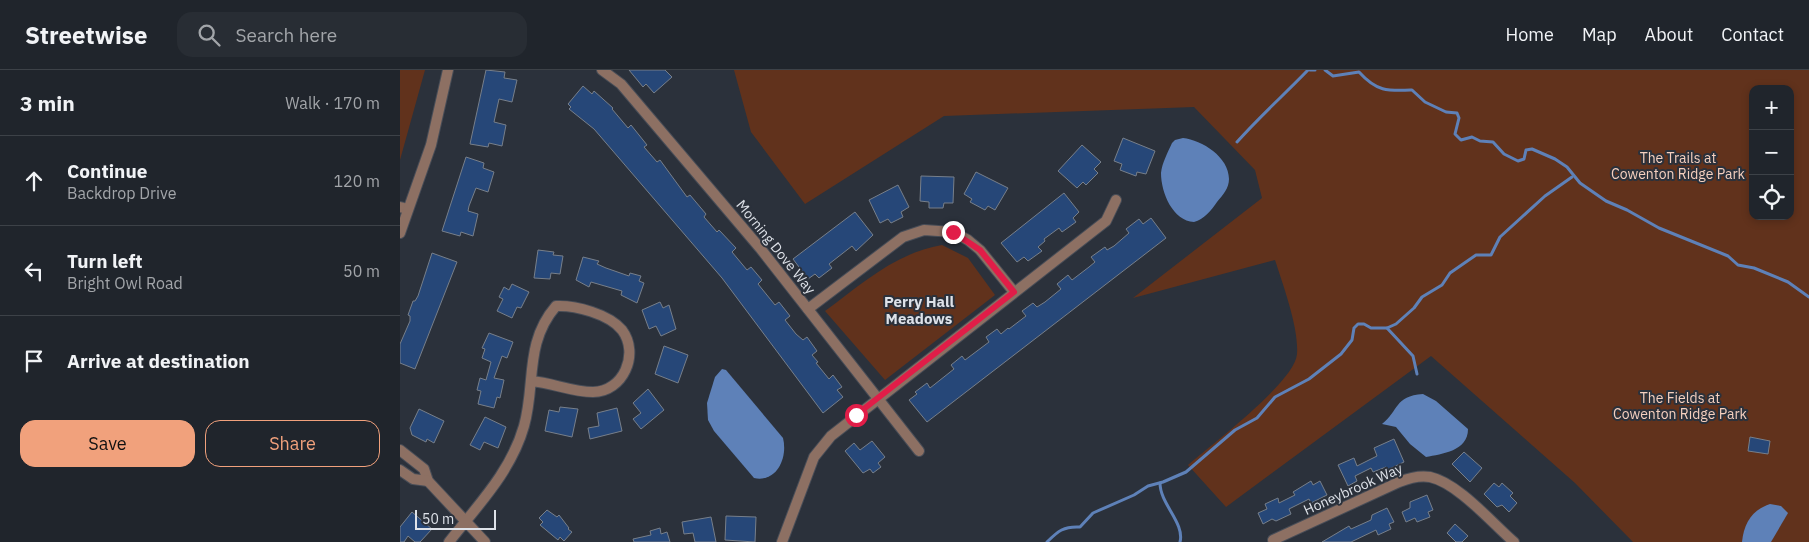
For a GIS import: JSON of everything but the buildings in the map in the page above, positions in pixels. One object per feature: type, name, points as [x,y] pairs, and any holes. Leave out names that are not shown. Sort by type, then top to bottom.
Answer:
[{"type":"street","points":[[400,233],[404,208],[431,145],[448,70]]},
{"type":"street","name":"Morning Dove Way","points":[[602,70],[622,84],[760,248],[919,451]]},
{"type":"street","points":[[782,542],[814,457],[831,436],[1106,221],[1116,200]]},
{"type":"street","points":[[808,309],[903,237],[924,230],[953,232],[968,240],[980,250],[1014,292]]},
{"type":"street","points":[[449,542],[500,477],[515,450],[524,426],[532,381],[532,354],[547,316],[556,306],[568,306],[611,320],[622,330],[627,340],[630,349],[628,365],[615,384],[608,389],[593,392],[532,381]]},
{"type":"street","points":[[400,450],[424,469],[428,481],[485,542]]},
{"type":"street","points":[[400,470],[413,479],[428,481]]},
{"type":"street","name":"Honeybrook Way","points":[[1273,540],[1399,482],[1419,477],[1438,480],[1456,491],[1514,542]]},
{"type":"green space","points":[[400,70],[425,70],[400,160]]},
{"type":"green space","points":[[734,70],[1809,70],[1809,542],[1633,542],[1575,483],[1431,356],[1226,507],[1188,465],[1268,396],[1293,366],[1297,354],[1297,344],[1290,307],[1275,260],[1133,298],[1262,198],[1255,170],[1194,107],[944,116],[805,204],[751,132]]},
{"type":"green space","points":[[942,245],[968,258],[995,295],[885,380],[825,311],[866,280],[894,262],[925,249]]},
{"type":"water","points":[[1183,138],[1198,142],[1213,151],[1228,171],[1229,179],[1225,191],[1204,217],[1194,222],[1180,217],[1174,211],[1163,189],[1161,173],[1165,158],[1172,143]]},
{"type":"water","points":[[722,369],[726,370],[783,438],[784,453],[782,460],[775,473],[769,477],[754,478],[714,431],[708,420],[707,403],[715,377]]},
{"type":"water","points":[[1423,394],[1436,401],[1468,429],[1464,442],[1459,447],[1446,453],[1426,457],[1410,444],[1396,427],[1382,424],[1402,401],[1414,395]]},
{"type":"water","points":[[1770,504],[1781,506],[1788,513],[1771,542],[1742,542],[1750,518],[1758,510]]},
{"type":"waterway","points":[[1237,142],[1308,70]]},
{"type":"waterway","points":[[1310,70],[1315,70]]},
{"type":"waterway","points":[[1325,70],[1333,76],[1359,72],[1365,79],[1377,87],[1389,90],[1412,90],[1425,102],[1446,112],[1457,113],[1459,118],[1455,134],[1461,140],[1472,137],[1480,141],[1493,142],[1504,154],[1518,161],[1524,159],[1526,150],[1532,149],[1555,159],[1567,167],[1580,183],[1606,201],[1627,210],[1659,228],[1728,256],[1738,265],[1754,268],[1788,282],[1809,297]]},
{"type":"waterway","points":[[1047,542],[1062,530],[1070,527],[1080,527],[1093,513],[1134,495],[1148,486],[1186,472],[1235,430],[1257,418],[1275,397],[1309,379],[1341,354],[1352,340],[1354,328],[1358,324],[1364,324],[1371,328],[1387,328],[1396,324],[1414,308],[1422,297],[1442,285],[1450,273],[1476,255],[1491,255],[1500,237],[1545,196],[1572,177]]},
{"type":"waterway","points":[[1387,328],[1413,356],[1417,374]]},
{"type":"waterway","points":[[1160,483],[1161,491],[1179,528],[1180,542]]},
{"type":"district","name":"Perry Hall Meadows","points":[[919,310]]},
{"type":"route","points":[[856,415],[1014,292],[980,250],[968,240],[953,232]]},
{"type":"park label","name":"The Trails at Cowenton Ridge Park","points":[[1678,166]]},
{"type":"park label","name":"The Fields at Cowenton Ridge Park","points":[[1680,406]]}]
